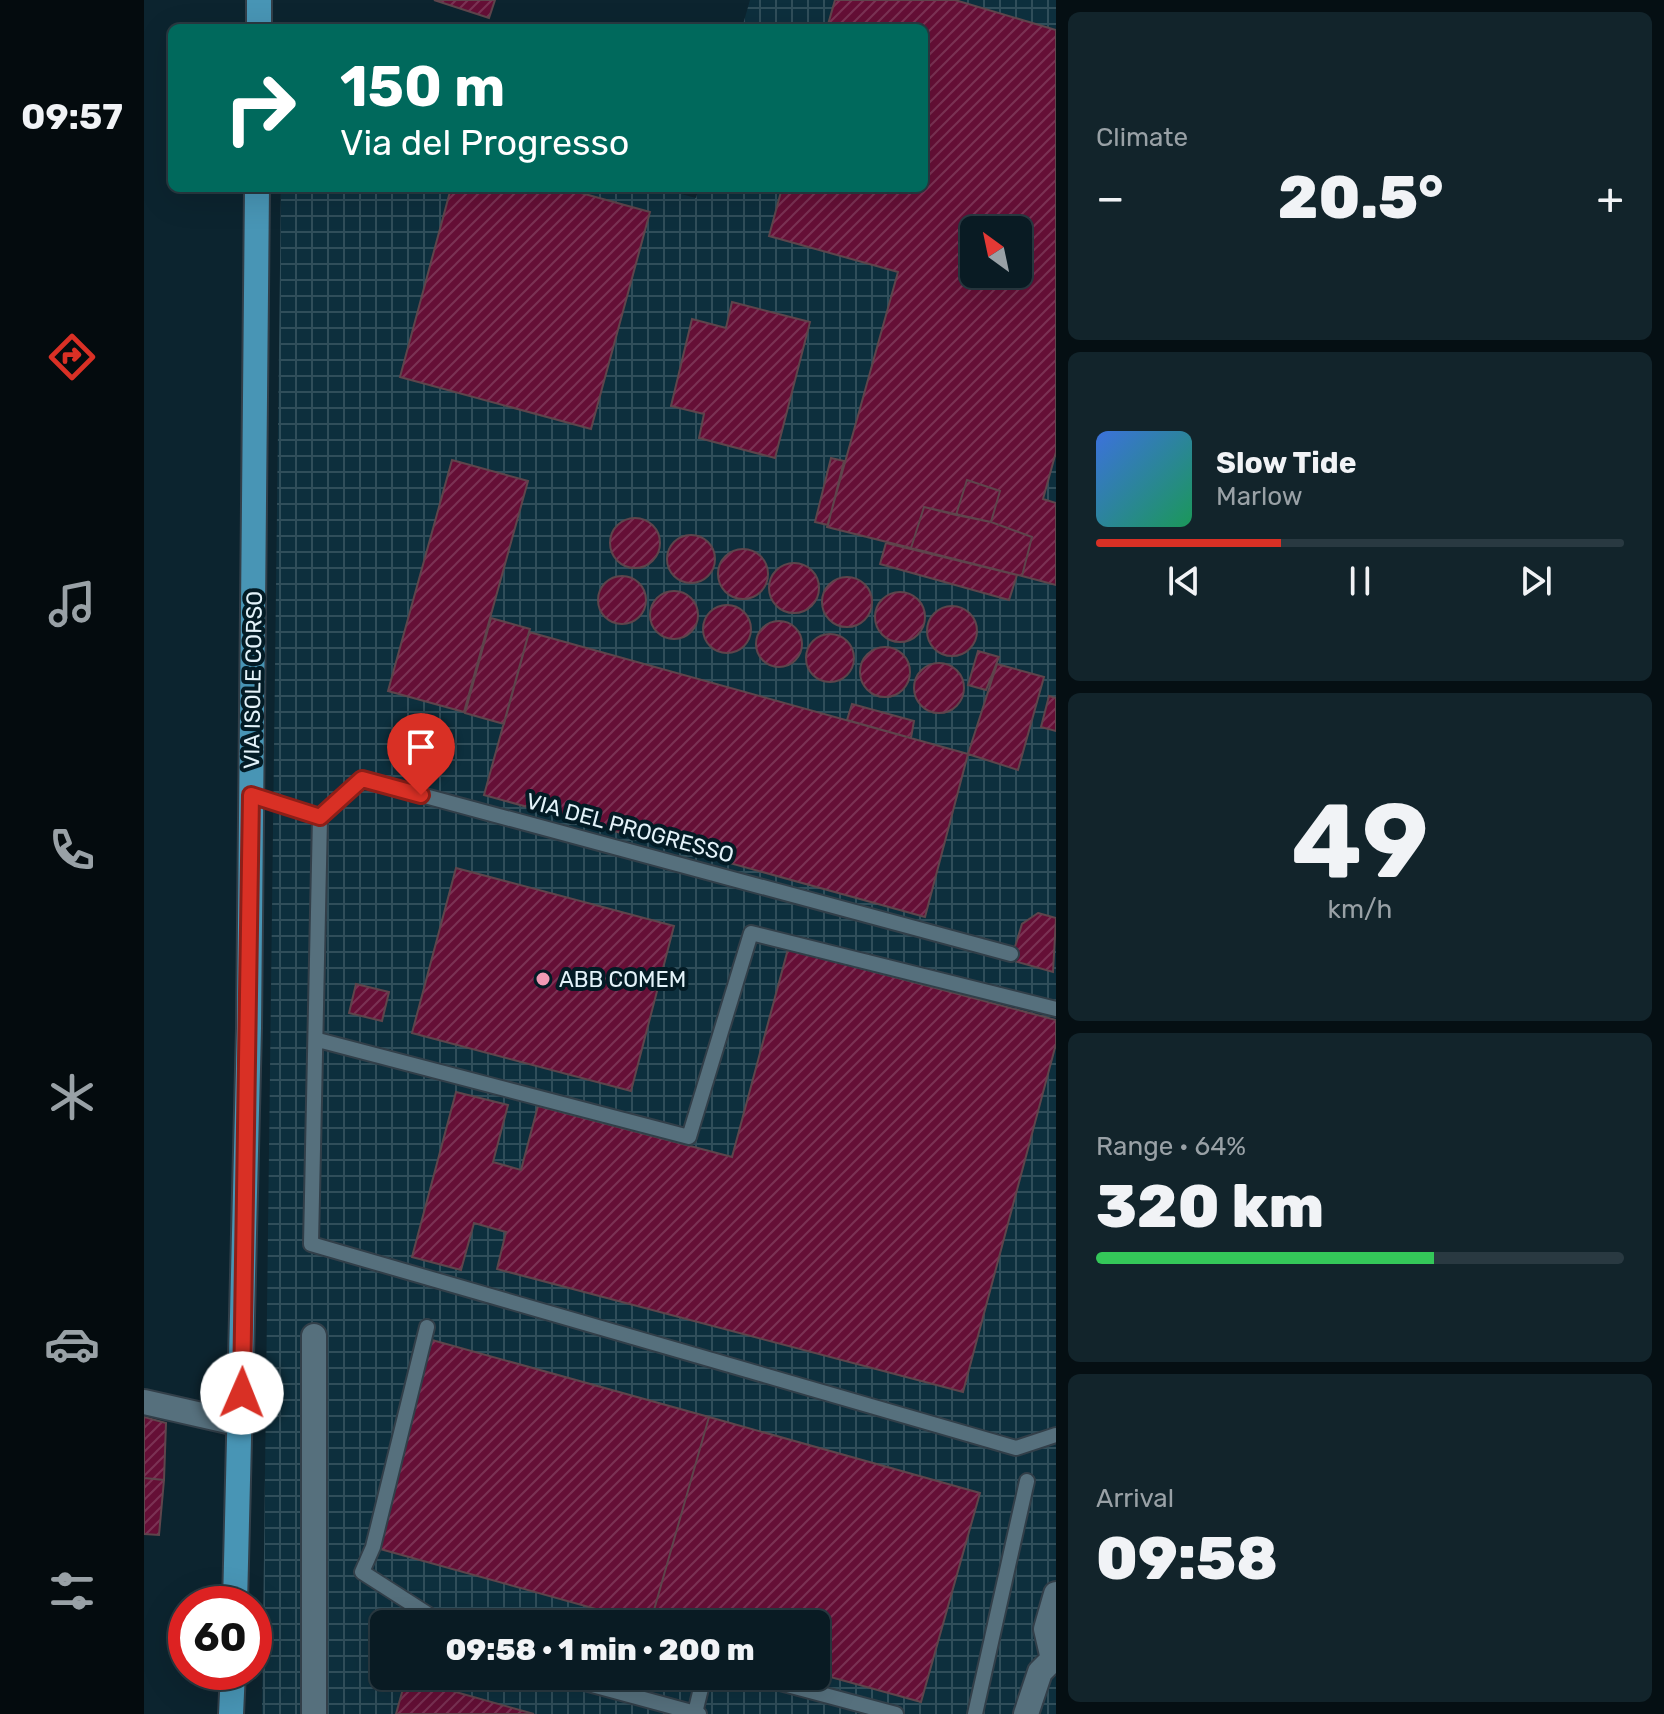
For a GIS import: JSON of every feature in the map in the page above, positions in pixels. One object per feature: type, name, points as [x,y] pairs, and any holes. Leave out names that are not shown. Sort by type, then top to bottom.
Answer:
[{"type":"main road","points":[[259,0],[259,24]]},
{"type":"main road","name":"VIA ISOLE CORSO","points":[[236,1586],[251,795],[257,192]]},
{"type":"main road","points":[[231,1714],[232,1690]]},
{"type":"street","points":[[314,1336],[314,1714]]},
{"type":"street","points":[[144,1402],[241,1424]]},
{"type":"street","points":[[1026,1714],[1040,1672],[1054,1658],[1046,1629],[1056,1594]]},
{"type":"lane","name":"VIA DEL PROGRESSO","points":[[320,817],[362,779],[1011,954]]},
{"type":"lane","points":[[251,795],[320,817],[318,1040],[311,1244],[1016,1448],[1056,1435]]},
{"type":"lane","points":[[318,1040],[689,1137],[751,933],[1056,1009]]},
{"type":"lane","points":[[421,1610],[362,1572],[373,1547],[427,1327]]},
{"type":"lane","points":[[975,1714],[1027,1481]]},
{"type":"lane","points":[[610,1690],[697,1714],[701,1690]]},
{"type":"lane","points":[[806,1690],[896,1714]]},
{"type":"shaded area","points":[[750,0],[1056,0],[1056,1714],[262,1714],[262,1690],[272,1690],[272,1586],[264,1586],[281,192],[674,192],[696,198],[698,192],[928,192],[928,24],[743,24]]},
{"type":"building","points":[[434,0],[495,0],[489,18]]},
{"type":"building","points":[[835,0],[955,0],[1056,30],[1056,452],[1043,499],[1056,503],[1056,585],[1022,576],[1032,537],[991,522],[1000,491],[967,480],[956,515],[924,507],[911,548],[827,527],[898,272],[769,236],[781,192],[928,192],[928,24],[828,24]]},
{"type":"building","points":[[450,192],[578,192],[650,212],[591,429],[400,377]]},
{"type":"building","points":[[732,302],[810,322],[775,458],[699,438],[704,414],[671,406],[692,319],[726,328]]},
{"type":"building","points":[[831,458],[844,461],[828,525],[815,522]]},
{"type":"building","points":[[452,460],[528,481],[464,712],[388,691]]},
{"type":"building","points":[[967,480],[1000,491],[991,522],[956,515]]},
{"type":"building","points":[[924,507],[991,522],[1032,537],[1022,576],[911,548]]},
{"type":"building","points":[[635,518],[652,526],[660,543],[652,560],[635,568],[618,560],[610,543],[618,526]]},
{"type":"building","points":[[691,535],[708,542],[715,559],[708,576],[691,583],[674,576],[667,559],[674,542]]},
{"type":"building","points":[[886,543],[1017,575],[1009,600],[880,564]]},
{"type":"building","points":[[743,549],[761,556],[768,574],[761,592],[743,599],[725,592],[718,574],[725,556]]},
{"type":"building","points":[[794,563],[812,570],[819,588],[812,606],[794,613],[776,606],[769,588],[776,570]]},
{"type":"building","points":[[622,576],[639,583],[646,600],[639,617],[622,624],[605,617],[598,600],[605,583]]},
{"type":"building","points":[[847,577],[864,585],[872,602],[864,619],[847,627],[830,619],[822,602],[830,585]]},
{"type":"building","points":[[674,591],[691,598],[698,615],[691,632],[674,639],[657,632],[650,615],[657,598]]},
{"type":"building","points":[[900,592],[918,599],[925,617],[918,635],[900,642],[882,635],[875,617],[882,599]]},
{"type":"building","points":[[727,605],[744,612],[751,629],[744,646],[727,653],[710,646],[703,629],[710,612]]},
{"type":"building","points":[[952,606],[969,614],[977,631],[969,648],[952,656],[935,648],[927,631],[935,614]]},
{"type":"building","points":[[491,618],[530,629],[504,724],[465,713]]},
{"type":"building","points":[[779,621],[795,628],[802,644],[795,660],[779,667],[763,660],[756,644],[763,628]]},
{"type":"building","points":[[529,632],[968,754],[925,917],[484,795]]},
{"type":"building","points":[[830,634],[847,641],[854,658],[847,675],[830,682],[813,675],[806,658],[813,641]]},
{"type":"building","points":[[885,647],[903,654],[910,672],[903,690],[885,697],[867,690],[860,672],[867,654]]},
{"type":"building","points":[[978,651],[999,657],[986,690],[968,685]]},
{"type":"building","points":[[939,663],[957,670],[964,688],[957,706],[939,713],[921,706],[914,688],[921,670]]},
{"type":"building","points":[[997,664],[1044,677],[1018,770],[968,754]]},
{"type":"building","points":[[1049,696],[1056,698],[1056,731],[1041,727]]},
{"type":"building","points":[[852,704],[914,721],[911,738],[847,720]]},
{"type":"building","name":"ABB COMEM","points":[[456,868],[674,926],[631,1091],[412,1033]]},
{"type":"building","points":[[1038,913],[1056,918],[1053,972],[1011,960],[1022,924]]},
{"type":"building","points":[[788,949],[1056,1020],[1056,1044],[963,1392],[497,1269],[506,1232],[474,1223],[461,1270],[412,1257],[456,1092],[508,1105],[493,1162],[521,1170],[538,1106],[732,1157]]},
{"type":"building","points":[[356,984],[389,992],[382,1021],[349,1013]]},
{"type":"building","points":[[432,1340],[709,1417],[654,1610],[600,1610],[373,1547]]},
{"type":"building","points":[[144,1417],[166,1423],[164,1480],[144,1478]]},
{"type":"building","points":[[709,1417],[980,1493],[921,1702],[830,1677],[830,1610],[654,1610]]},
{"type":"building","points":[[144,1478],[164,1480],[159,1535],[144,1534]]},
{"type":"building","points":[[403,1690],[449,1690],[534,1714],[396,1714]]},
{"type":"place","name":"ABB COMEM","points":[[543,979]]},
{"type":"route","points":[[242,1393],[251,795],[320,817],[362,779],[421,795]]}]
